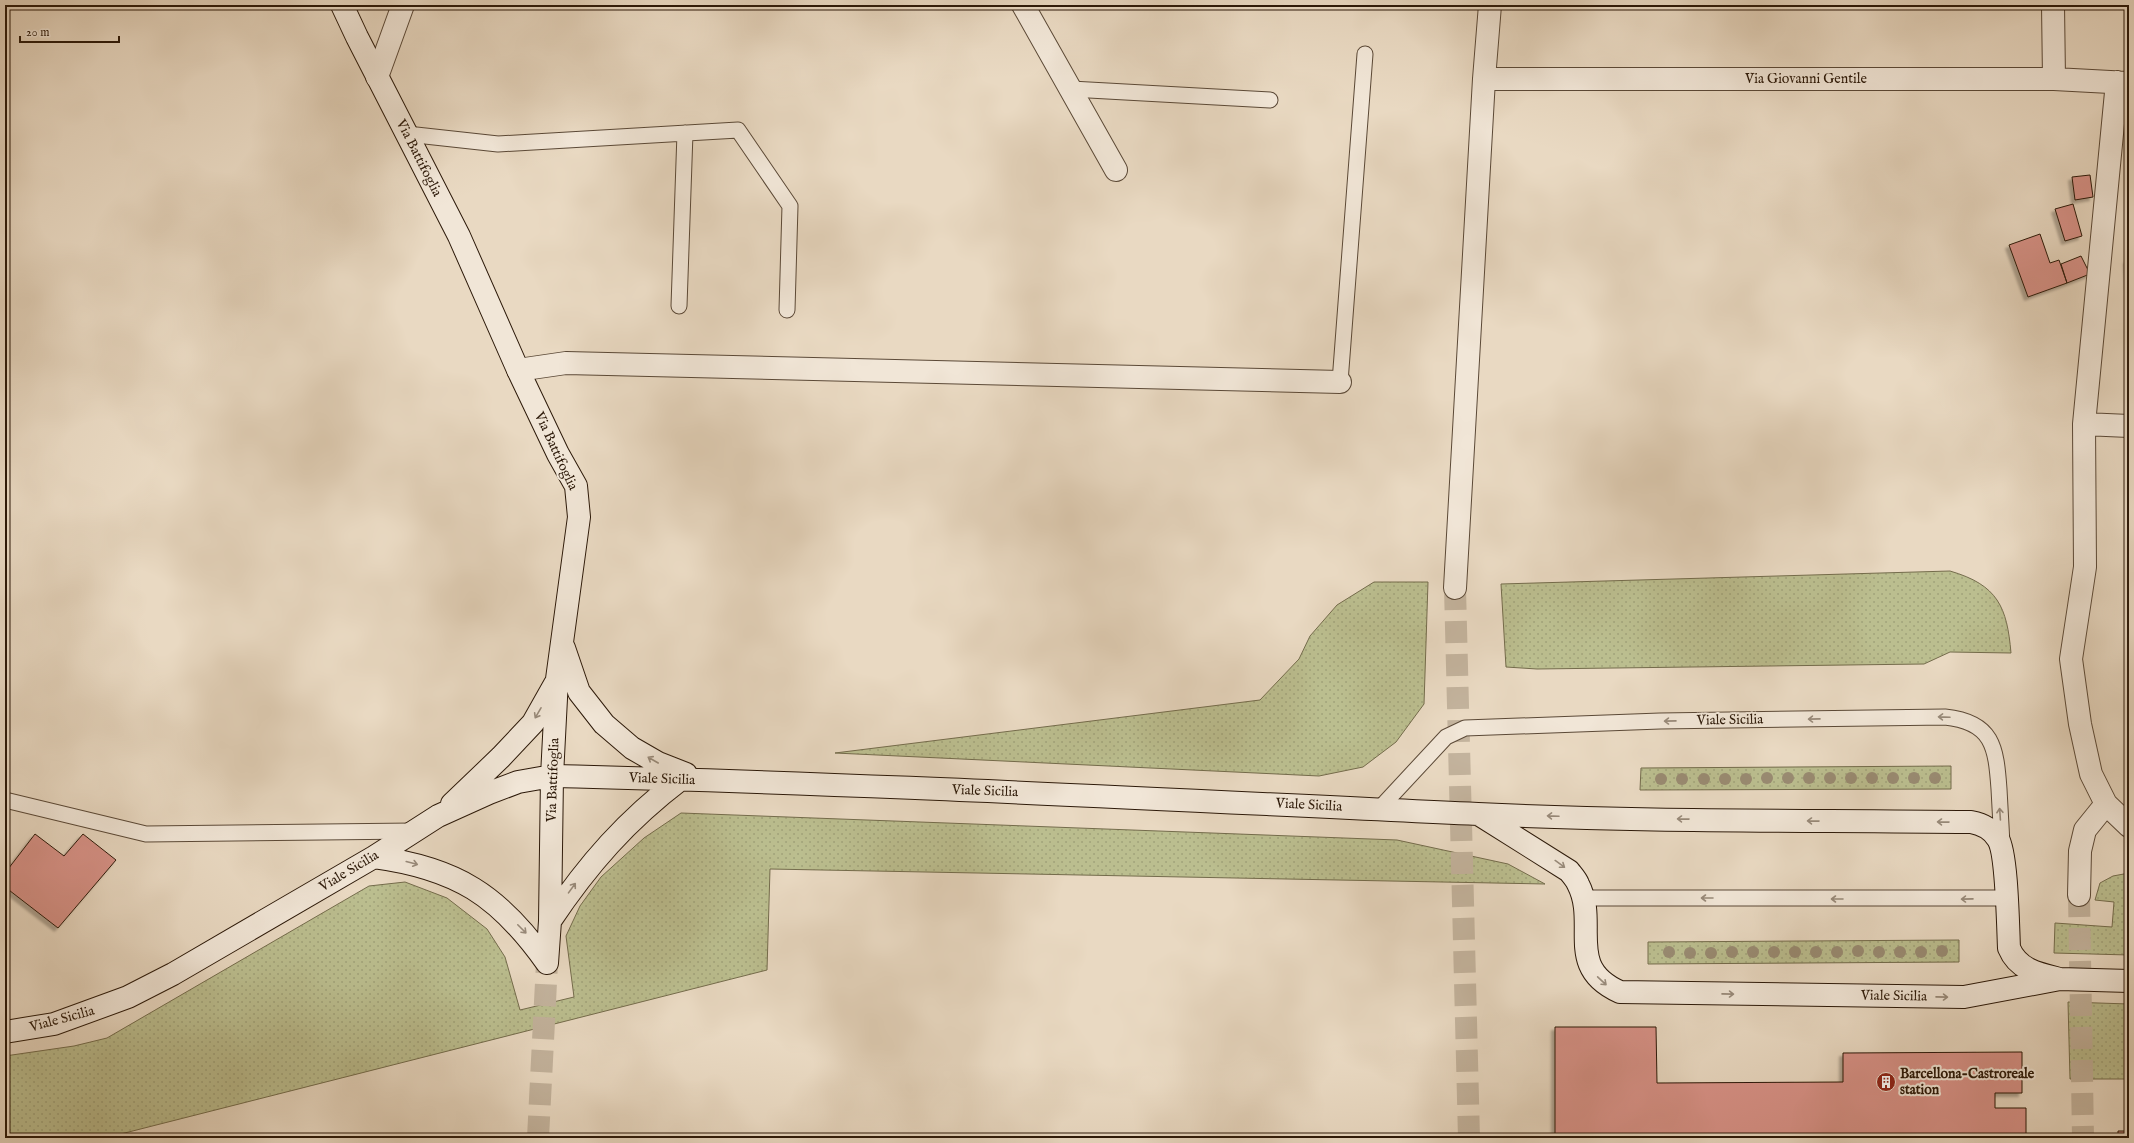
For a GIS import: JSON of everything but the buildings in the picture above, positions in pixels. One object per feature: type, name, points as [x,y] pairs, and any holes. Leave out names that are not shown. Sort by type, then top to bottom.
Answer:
[{"type":"street","name":"Via Battifoglia","points":[[342,5],[377,77],[460,236],[518,370],[558,454],[576,486],[579,517],[563,646],[557,679],[552,776],[550,921],[547,963],[527,934],[502,909],[474,888],[442,872],[409,862],[374,857]]},
{"type":"street","points":[[377,77],[404,5]]},
{"type":"street","points":[[1022,5],[1116,170]]},
{"type":"street","points":[[1455,588],[1484,79],[1490,5]]},
{"type":"street","points":[[2053,5],[2054,79]]},
{"type":"street","name":"Via Giovanni Gentile","points":[[1484,79],[2054,79],[2123,82]]},
{"type":"street","points":[[2123,82],[2084,424],[2085,567],[2071,658],[2080,724],[2091,774],[2106,804],[2129,826]]},
{"type":"street","points":[[518,370],[566,363],[1340,382]]},
{"type":"street","points":[[2084,424],[2129,426]]},
{"type":"street","points":[[563,646],[579,692],[604,724],[632,748],[691,780]]},
{"type":"street","points":[[438,816],[502,757],[533,723],[557,679]]},
{"type":"street","name":"Viale Sicilia","points":[[5,1032],[54,1024],[128,997],[174,974],[374,857],[438,816],[489,793],[518,782],[552,776],[691,780],[1380,808],[1479,814],[1654,819],[1971,822],[1985,826],[1992,831],[1998,839],[2003,853],[2009,948],[2013,958],[2030,971],[2060,979]]},
{"type":"street","points":[[550,921],[572,888],[623,827],[652,801],[691,780]]},
{"type":"street","points":[[2079,895],[2080,851],[2085,830],[2106,804]]},
{"type":"street","name":"Viale Sicilia","points":[[1479,814],[1569,871],[1578,884],[1583,898],[1588,961],[1595,975],[1606,986],[1620,992],[1964,997],[2060,979],[2129,981]]},
{"type":"street","points":[[1978,994],[1992,985],[2002,972],[2009,948]]},
{"type":"lane","points":[[1340,382],[1365,54]]},
{"type":"lane","points":[[1071,89],[1270,100]]},
{"type":"lane","points":[[407,134],[498,144],[738,130],[790,206],[787,310]]},
{"type":"lane","points":[[679,306],[685,133]]},
{"type":"lane","name":"Viale Sicilia","points":[[1380,808],[1446,737],[1465,728],[1660,722],[1945,717],[1962,719],[1977,726],[1989,738],[1996,753],[2003,853]]},
{"type":"lane","points":[[5,800],[146,834],[414,831]]},
{"type":"lane","points":[[1583,898],[2006,898]]},
{"type":"green space","points":[[1950,571],[1979,583],[1997,600],[2007,623],[2011,653],[1950,652],[1924,664],[1537,669],[1506,667],[1501,584]]},
{"type":"green space","points":[[1374,582],[1428,582],[1424,704],[1396,742],[1363,767],[1319,776],[835,753],[1260,700],[1299,659],[1310,636],[1337,605]]},
{"type":"green space","points":[[1951,766],[1951,789],[1640,790],[1641,768]]},
{"type":"green space","points":[[681,813],[1397,840],[1508,864],[1545,884],[770,869],[767,970],[105,1138],[5,1138],[5,1056],[74,1046],[107,1038],[369,886],[405,882],[447,898],[487,929],[505,957],[520,1010],[574,997],[566,936],[580,906],[601,877],[644,838]]},
{"type":"green space","points":[[2129,873],[2129,955],[2054,953],[2055,923],[2112,927],[2114,902],[2095,900],[2100,883],[2113,876]]},
{"type":"green space","points":[[1959,940],[1959,962],[1648,964],[1648,942]]},
{"type":"green space","points":[[2068,1002],[2129,1004],[2129,1079],[2070,1079]]},
{"type":"tunnel","points":[[1455,588],[1469,1138]]},
{"type":"tunnel","points":[[2079,895],[2083,1138]]},
{"type":"tunnel","points":[[538,1138],[547,963]]},
{"type":"place","name":"Barcellona-Castroreale station","points":[[1886,1082]]}]
